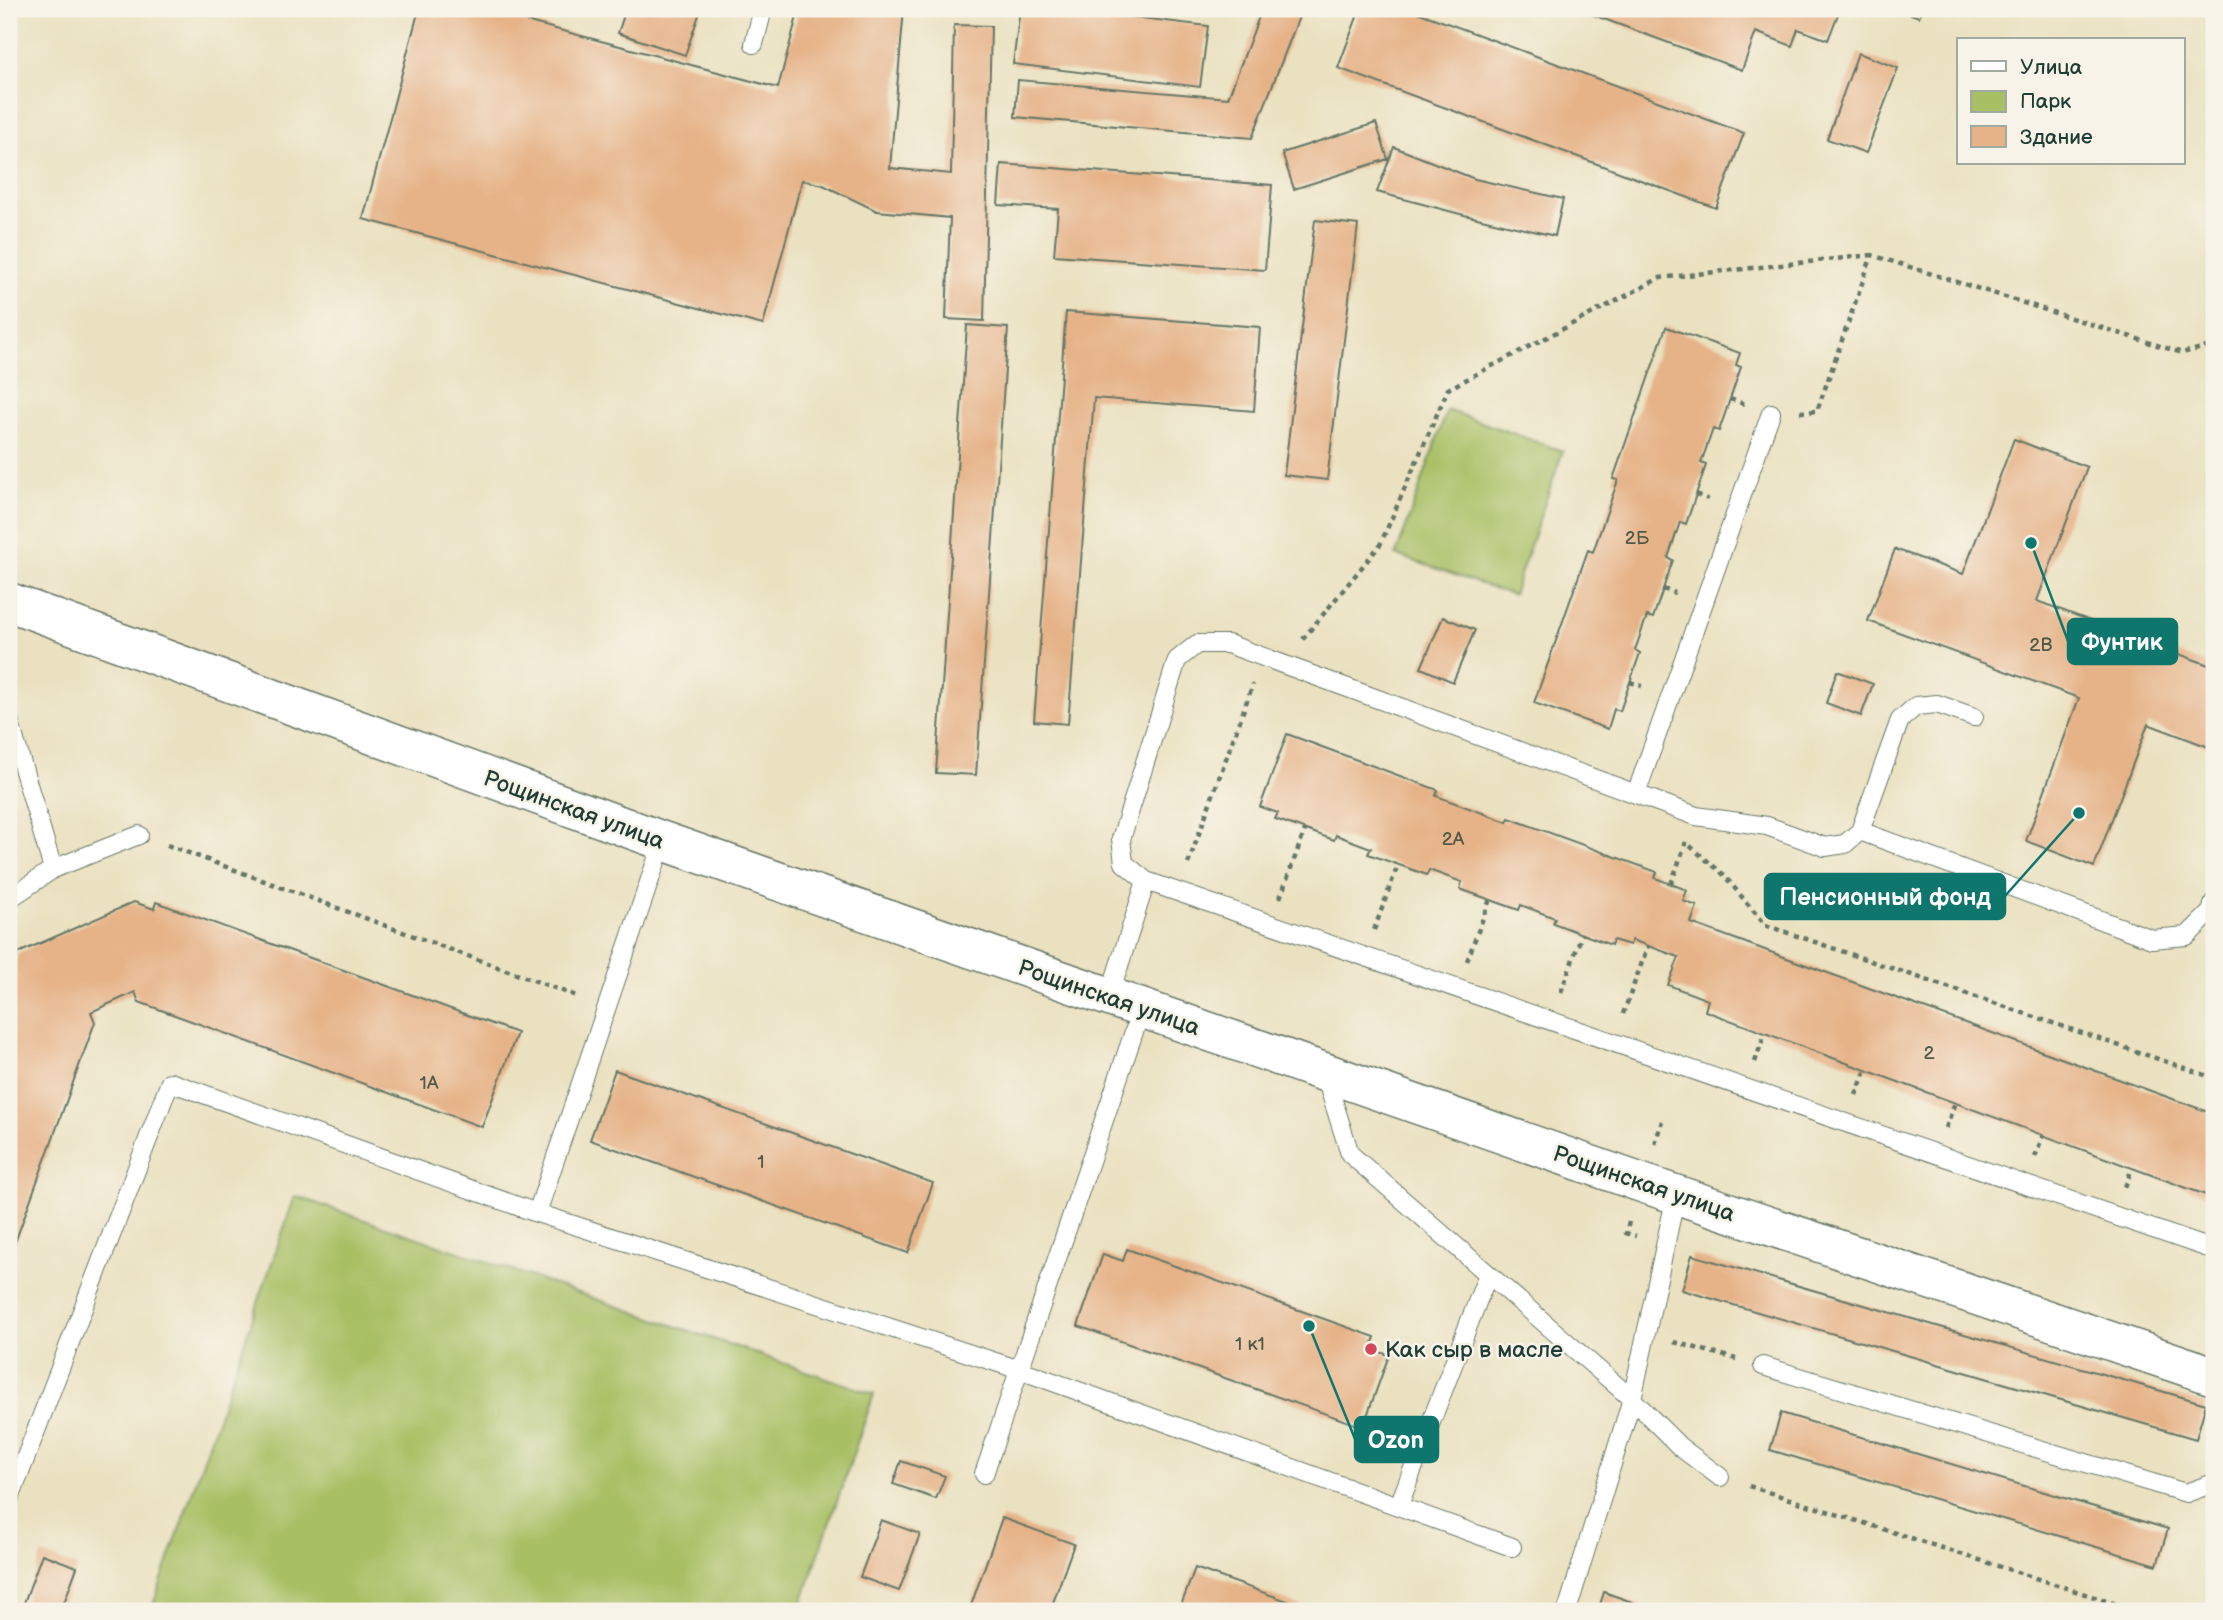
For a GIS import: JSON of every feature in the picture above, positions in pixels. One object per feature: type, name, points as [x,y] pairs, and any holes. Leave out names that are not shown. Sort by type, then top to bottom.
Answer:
[{"type":"street","name":"Рощинская улица","points":[[10,607],[663,841],[1676,1195],[2214,1376]]},
{"type":"lane","points":[[754,44],[763,9]]},
{"type":"lane","points":[[1636,793],[1770,413]]},
{"type":"lane","points":[[1974,717],[1937,704],[1916,705],[1900,720],[1860,831],[1845,845],[1825,847],[1767,826],[1696,816],[1228,644],[1198,644],[1177,660],[1121,839],[1124,863],[1146,881],[2214,1250]]},
{"type":"lane","points":[[9,720],[53,869]]},
{"type":"lane","points":[[1860,831],[2152,939],[2187,936],[2211,912],[2214,902]]},
{"type":"lane","points":[[9,899],[53,869],[139,835]]},
{"type":"lane","points":[[537,1213],[663,841]]},
{"type":"lane","points":[[984,1475],[1020,1370],[1126,1002],[1146,881]]},
{"type":"lane","points":[[1324,1072],[1350,1154],[1632,1399],[1681,1447],[1720,1476]]},
{"type":"lane","points":[[9,1501],[170,1082],[537,1213],[1020,1370],[1512,1547]]},
{"type":"lane","points":[[1567,1611],[1632,1399],[1676,1195]]},
{"type":"lane","points":[[1399,1505],[1488,1275]]},
{"type":"lane","points":[[1763,1366],[2186,1493],[2214,1483]]},
{"type":"path","points":[[1283,664],[1380,545],[1448,389],[1660,278],[1872,255],[2182,353],[2214,343]]},
{"type":"path","points":[[1817,411],[1872,255]]},
{"type":"path","points":[[1177,891],[1263,657]]},
{"type":"path","points":[[1671,884],[1696,816]]},
{"type":"path","points":[[1270,923],[1305,830]]},
{"type":"path","points":[[139,835],[606,1007]]},
{"type":"path","points":[[1686,843],[1723,874],[1765,925],[2214,1078]]},
{"type":"path","points":[[1364,956],[1398,865]]},
{"type":"path","points":[[1457,988],[1490,899]]},
{"type":"path","points":[[1550,1020],[1582,934]]},
{"type":"path","points":[[1613,1042],[1648,946]]},
{"type":"path","points":[[1646,1334],[1763,1366]]},
{"type":"path","points":[[1720,1476],[2138,1611]]},
{"type":"green space","points":[[1447,410],[1563,451],[1513,595],[1396,555]]},
{"type":"green space","points":[[295,1196],[874,1394],[799,1611],[151,1611]]},
{"type":"building","points":[[419,9],[480,9],[778,88],[799,9],[904,9],[890,168],[951,174],[954,25],[991,26],[984,321],[946,319],[950,218],[877,211],[823,185],[802,180],[763,325],[363,219]]},
{"type":"building","points":[[626,9],[701,9],[685,55],[618,33]]},
{"type":"building","points":[[1020,9],[1067,9],[1208,26],[1200,87],[1013,64]]},
{"type":"building","points":[[1262,9],[1302,9],[1252,138],[1015,117],[1018,80],[1228,98]]},
{"type":"building","points":[[1360,9],[1409,9],[1744,133],[1716,208],[1338,68]]},
{"type":"building","points":[[1577,9],[1840,9],[1828,40],[1798,29],[1792,46],[1756,32],[1742,70]]},
{"type":"building","points":[[1897,9],[1922,9],[1919,17]]},
{"type":"building","points":[[1858,53],[1898,68],[1866,153],[1827,139]]},
{"type":"building","points":[[1376,123],[1388,159],[1294,189],[1282,153]]},
{"type":"building","points":[[1394,147],[1475,179],[1563,199],[1555,236],[1377,192]]},
{"type":"building","points":[[1001,164],[1272,185],[1265,270],[1054,255],[1058,209],[998,205]]},
{"type":"building","points":[[1315,220],[1358,225],[1327,480],[1284,475]]},
{"type":"building","points":[[1066,312],[1260,327],[1254,411],[1094,398],[1068,724],[1034,721]]},
{"type":"building","points":[[967,325],[1008,328],[976,775],[936,773]]},
{"type":"building","points":[[1666,327],[1740,353],[1736,365],[1741,367],[1719,431],[1713,429],[1701,463],[1706,465],[1686,524],[1680,522],[1668,558],[1673,560],[1653,618],[1647,616],[1635,650],[1640,653],[1620,711],[1614,709],[1608,729],[1534,703],[1588,550],[1593,552],[1618,480],[1613,479]]},
{"type":"building","points":[[2014,439],[2087,467],[2037,601],[2214,667],[2214,749],[2148,724],[2094,867],[2026,841],[2079,698],[1868,621],[1895,549],[1963,574]]},
{"type":"building","points":[[1443,617],[1475,630],[1453,682],[1421,668]]},
{"type":"building","points":[[1837,671],[1873,684],[1861,716],[1826,703]]},
{"type":"building","points":[[1287,734],[1438,790],[1436,796],[1507,822],[1509,818],[1657,872],[1655,878],[1687,890],[1683,901],[1697,906],[1691,923],[2214,1114],[2214,1198],[1705,1011],[1708,1000],[1668,985],[1679,957],[1632,940],[1630,945],[1613,940],[1611,945],[1553,923],[1555,918],[1521,905],[1519,910],[1460,889],[1462,882],[1429,870],[1427,875],[1368,854],[1371,848],[1336,835],[1334,840],[1275,819],[1278,813],[1260,807]]},
{"type":"building","points":[[134,902],[154,909],[156,902],[517,1033],[482,1127],[139,1002],[135,992],[91,1012],[95,1022],[9,1259],[9,974],[11,975],[18,953]]},
{"type":"building","points":[[615,1070],[933,1183],[908,1253],[590,1140]]},
{"type":"building","points":[[1127,1249],[1375,1337],[1371,1349],[1389,1355],[1363,1427],[1078,1326],[1103,1254],[1123,1261]]},
{"type":"building","points":[[1692,1255],[2206,1404],[2196,1439],[1682,1290]]},
{"type":"building","points":[[1781,1413],[2168,1529],[2157,1565],[1770,1450]]},
{"type":"building","points":[[901,1461],[945,1476],[936,1499],[893,1484]]},
{"type":"building","points":[[1002,1518],[1074,1544],[1050,1611],[969,1611]]},
{"type":"building","points":[[881,1520],[920,1534],[899,1591],[860,1577]]},
{"type":"building","points":[[42,1554],[77,1567],[61,1611],[21,1611]]},
{"type":"building","points":[[1195,1568],[1315,1611],[1179,1611]]},
{"type":"building","points":[[1604,1592],[1657,1611],[1598,1611]]},
{"type":"place","name":"Фунтик","points":[[2031,543]]},
{"type":"place","name":"Пенсионный фонд","points":[[2079,813]]},
{"type":"place","name":"Ozon","points":[[1309,1326]]},
{"type":"place","name":"Как сыр в масле","points":[[1371,1349]]}]
